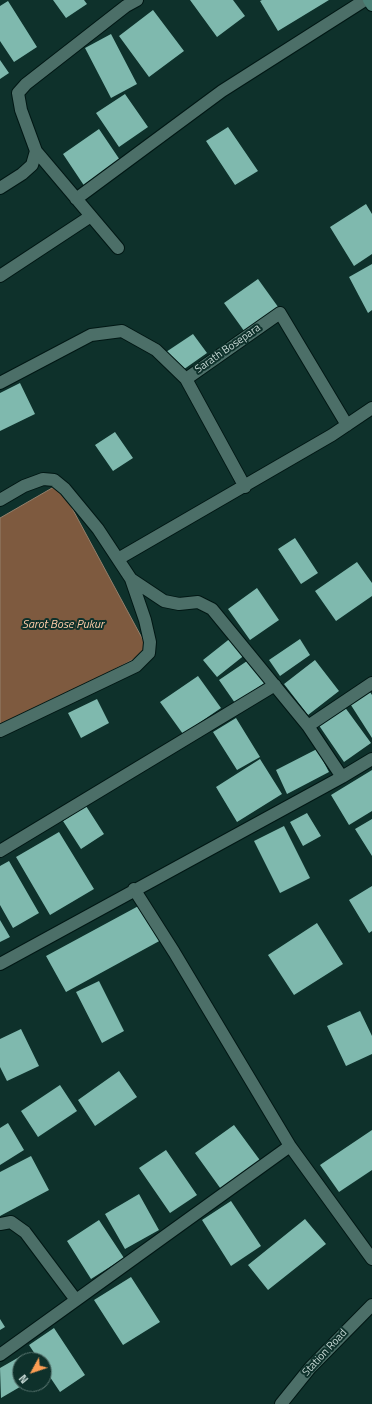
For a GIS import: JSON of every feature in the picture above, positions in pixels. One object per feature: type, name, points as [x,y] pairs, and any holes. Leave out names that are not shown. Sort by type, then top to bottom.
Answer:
[{"type":"street","points":[[118,248],[36,151],[21,110],[18,93],[26,84],[124,3],[137,0]]},
{"type":"street","points":[[76,199],[222,90],[366,0]]},
{"type":"street","points":[[369,0],[372,6]]},
{"type":"street","points":[[0,188],[22,174],[32,165],[36,151]]},
{"type":"street","points":[[0,276],[91,216]]},
{"type":"street","name":"Sarath Bosepara","points":[[0,383],[91,335],[122,330],[156,350],[186,379],[280,313],[347,425]]},
{"type":"street","points":[[186,379],[245,487]]},
{"type":"street","points":[[118,559],[245,487],[347,425],[372,408]]},
{"type":"street","points":[[0,500],[24,486],[43,479],[54,480],[65,489],[98,529],[131,579],[145,620],[150,642],[149,653],[136,666],[0,731]]},
{"type":"street","points":[[131,579],[164,601],[179,604],[198,602],[212,609],[308,726],[342,777]]},
{"type":"street","points":[[308,726],[372,683]]},
{"type":"street","points":[[0,851],[275,685]]},
{"type":"street","points":[[0,964],[134,889],[371,762]]},
{"type":"street","points":[[134,889],[174,952],[290,1146],[372,1259]]},
{"type":"street","points":[[0,1355],[290,1146]]},
{"type":"street","points":[[0,1224],[11,1222],[25,1232],[76,1300]]},
{"type":"street","name":"Station Road","points":[[281,1404],[310,1368],[372,1305]]},
{"type":"water","name":"Sarot Bose Pukur","points":[[59,484],[149,651],[0,730],[0,518]]},
{"type":"building","points":[[53,0],[84,0],[87,4],[66,18]]},
{"type":"building","points":[[190,0],[233,0],[245,16],[217,37]]},
{"type":"building","points":[[329,0],[278,31],[260,1]]},
{"type":"building","points":[[8,1],[37,47],[14,62],[0,41],[0,6]]},
{"type":"building","points":[[153,10],[184,51],[149,77],[119,36]]},
{"type":"building","points":[[111,34],[137,84],[111,98],[85,48]]},
{"type":"building","points":[[0,60],[9,73],[0,79]]},
{"type":"building","points":[[125,94],[148,127],[119,147],[96,113]]},
{"type":"building","points":[[228,127],[258,171],[235,185],[206,141]]},
{"type":"building","points":[[99,129],[122,163],[85,187],[63,154]]},
{"type":"building","points":[[366,204],[372,214],[372,254],[354,266],[330,227]]},
{"type":"building","points":[[372,264],[372,310],[368,313],[349,277]]},
{"type":"building","points":[[258,279],[281,311],[247,335],[224,303]]},
{"type":"building","points":[[193,334],[207,353],[180,372],[166,352]]},
{"type":"building","points":[[20,383],[35,414],[0,431],[0,393]]},
{"type":"building","points":[[115,432],[133,458],[113,471],[95,445]]},
{"type":"building","points":[[295,538],[318,573],[301,584],[278,549]]},
{"type":"building","points":[[357,562],[372,583],[372,596],[336,621],[315,591]]},
{"type":"building","points":[[257,588],[279,620],[250,640],[228,609]]},
{"type":"building","points":[[232,637],[246,654],[217,677],[203,660]]},
{"type":"building","points":[[300,639],[310,655],[280,676],[269,660]]},
{"type":"building","points":[[250,659],[266,682],[235,703],[219,680]]},
{"type":"building","points":[[315,660],[339,691],[308,715],[284,684]]},
{"type":"building","points":[[198,676],[221,708],[183,734],[160,702]]},
{"type":"building","points":[[368,689],[372,695],[372,738],[349,702]]},
{"type":"building","points":[[97,699],[109,723],[81,738],[68,713]]},
{"type":"building","points":[[344,706],[371,743],[344,762],[318,724]]},
{"type":"building","points":[[236,718],[260,757],[237,770],[213,732]]},
{"type":"building","points":[[317,749],[329,772],[287,794],[276,770]]},
{"type":"building","points":[[260,759],[282,794],[237,822],[216,787]]},
{"type":"building","points":[[372,770],[372,811],[349,825],[331,795]]},
{"type":"building","points":[[86,806],[104,834],[81,849],[63,821]]},
{"type":"building","points":[[307,813],[321,836],[303,846],[290,822]]},
{"type":"building","points":[[372,819],[372,856],[355,829]]},
{"type":"building","points":[[284,826],[310,878],[280,893],[254,841]]},
{"type":"building","points":[[59,832],[94,889],[50,915],[16,857]]},
{"type":"building","points":[[9,861],[39,913],[13,928],[0,905],[0,866]]},
{"type":"building","points":[[372,886],[372,931],[369,933],[349,900]]},
{"type":"building","points":[[144,903],[163,939],[66,992],[46,956]]},
{"type":"building","points":[[0,920],[10,937],[0,942]]},
{"type":"building","points":[[317,923],[343,964],[294,995],[268,955]]},
{"type":"building","points":[[99,981],[124,1031],[102,1043],[76,992]]},
{"type":"building","points":[[360,1011],[372,1036],[372,1054],[346,1066],[327,1026]]},
{"type":"building","points":[[21,1029],[39,1066],[7,1081],[0,1067],[0,1039]]},
{"type":"building","points":[[119,1071],[137,1097],[95,1126],[78,1100]]},
{"type":"building","points":[[60,1085],[77,1111],[38,1137],[21,1111]]},
{"type":"building","points":[[8,1123],[24,1150],[0,1165],[0,1128]]},
{"type":"building","points":[[234,1125],[262,1163],[223,1192],[195,1153]]},
{"type":"building","points":[[372,1130],[372,1170],[339,1192],[320,1165]]},
{"type":"building","points":[[166,1150],[197,1195],[170,1213],[139,1168]]},
{"type":"building","points":[[31,1156],[49,1190],[0,1216],[0,1172]]},
{"type":"building","points":[[139,1194],[159,1230],[125,1249],[105,1214]]},
{"type":"building","points":[[231,1201],[261,1246],[231,1266],[202,1220]]},
{"type":"building","points":[[305,1219],[326,1244],[268,1290],[248,1265]]},
{"type":"building","points":[[99,1220],[124,1258],[91,1279],[67,1241]]},
{"type":"building","points":[[131,1277],[160,1322],[123,1345],[94,1300]]},
{"type":"building","points":[[0,1319],[5,1327],[0,1330]]},
{"type":"building","points":[[54,1328],[85,1375],[60,1392],[52,1380],[52,1352],[34,1352],[29,1345]]},
{"type":"building","points":[[12,1361],[12,1392],[1,1398],[0,1368]]}]
